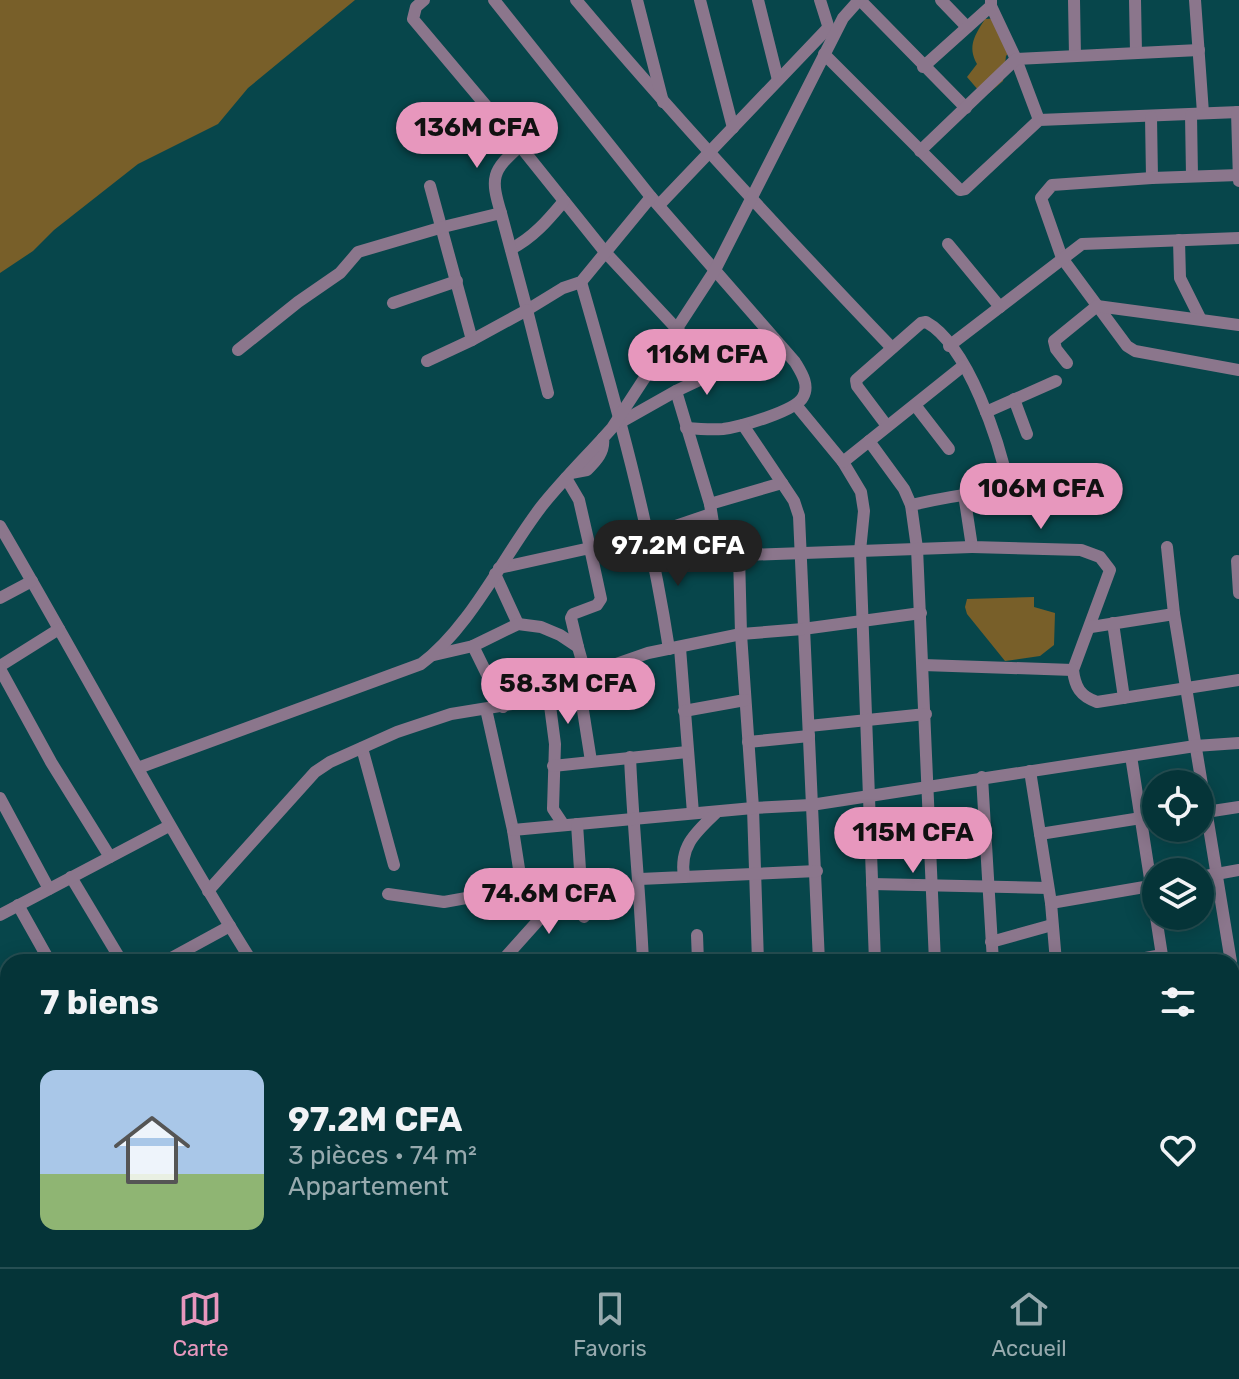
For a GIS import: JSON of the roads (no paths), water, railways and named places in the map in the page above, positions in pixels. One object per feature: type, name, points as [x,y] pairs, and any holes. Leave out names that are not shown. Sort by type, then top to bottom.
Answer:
[{"type":"street","points":[[424,0],[413,12],[413,19],[605,252],[717,372]]},
{"type":"street","points":[[494,0],[655,201],[795,362],[804,377],[803,398],[796,405],[743,425],[723,429],[686,428]]},
{"type":"street","points":[[576,0],[664,105],[751,201],[892,348]]},
{"type":"street","points":[[637,0],[664,105]]},
{"type":"street","points":[[700,0],[733,128]]},
{"type":"street","points":[[758,0],[778,80]]},
{"type":"street","points":[[434,655],[475,604],[541,506],[569,475],[582,472],[600,455],[603,438],[620,419],[715,270],[824,54],[830,33],[820,0]]},
{"type":"street","points":[[427,361],[472,340],[563,288],[581,282],[629,226],[709,154],[859,0],[966,108]]},
{"type":"street","points":[[941,0],[967,27]]},
{"type":"street","points":[[1074,0],[1075,56]]},
{"type":"street","points":[[1135,0],[1136,52]]},
{"type":"street","points":[[1192,176],[1199,50],[1195,0]]},
{"type":"street","points":[[923,67],[994,2],[1039,120]]},
{"type":"street","points":[[920,151],[1016,59],[1199,50]]},
{"type":"street","points":[[824,54],[956,187],[965,189],[1039,120],[1238,112],[1239,183]]},
{"type":"street","points":[[1151,117],[1152,178]]},
{"type":"street","points":[[520,146],[498,166],[493,189],[548,393]]},
{"type":"street","points":[[1239,175],[1052,185],[1041,198],[1062,258],[1127,346],[1135,351],[1239,370]]},
{"type":"street","points":[[430,186],[472,340]]},
{"type":"street","points":[[511,249],[541,229],[564,201]]},
{"type":"street","points":[[238,350],[340,273],[358,252],[501,213]]},
{"type":"street","points":[[949,346],[1082,244],[1239,238]]},
{"type":"street","points":[[1179,240],[1180,278],[1200,318]]},
{"type":"street","points":[[948,244],[1000,307]]},
{"type":"street","points":[[393,303],[457,281]]},
{"type":"street","points":[[581,282],[620,419],[675,648],[693,813]]},
{"type":"street","points":[[1067,363],[1054,341],[1097,306],[1239,325]]},
{"type":"street","points":[[887,426],[857,386],[856,380],[926,322],[963,361],[1001,449],[1009,489]]},
{"type":"street","points":[[620,419],[778,343]]},
{"type":"street","points":[[843,462],[963,366]]},
{"type":"street","points":[[986,412],[1056,381]]},
{"type":"street","points":[[676,391],[710,509],[716,542]]},
{"type":"street","points":[[1014,399],[1027,434]]},
{"type":"street","points":[[796,405],[843,462],[865,502],[860,551],[861,620],[875,954]]},
{"type":"street","points":[[915,405],[949,449]]},
{"type":"street","points":[[743,425],[794,501],[799,516],[819,954]]},
{"type":"street","points":[[869,441],[895,473],[911,505],[917,548],[935,954]]},
{"type":"street","points":[[569,475],[579,500],[601,599],[597,605],[573,614],[571,618],[583,682],[591,761]]},
{"type":"street","points":[[497,571],[649,534],[782,483]]},
{"type":"street","points":[[911,505],[1009,489],[1057,491]]},
{"type":"street","points":[[964,494],[972,547]]},
{"type":"street","points":[[0,526],[169,826],[247,954]]},
{"type":"street","points":[[716,556],[972,547],[1081,550],[1100,557],[1110,570],[1073,670],[1074,684],[1085,698],[1097,702],[1239,680]]},
{"type":"street","points":[[1167,547],[1174,614],[1199,770]]},
{"type":"street","points":[[739,555],[758,954]]},
{"type":"street","points":[[1237,561],[1239,593]]},
{"type":"street","points":[[497,571],[518,624]]},
{"type":"street","points":[[0,598],[32,581]]},
{"type":"street","points":[[208,891],[315,772],[362,748],[451,714],[549,698],[605,668],[648,653],[741,634],[921,613]]},
{"type":"street","points":[[1091,627],[1174,614]]},
{"type":"street","points":[[1113,623],[1124,698]]},
{"type":"street","points":[[138,768],[405,670],[434,655],[473,646],[518,624],[541,627],[578,647]]},
{"type":"street","points":[[59,629],[0,667],[51,762],[110,857]]},
{"type":"street","points":[[473,646],[503,707]]},
{"type":"street","points":[[923,665],[1073,670]]},
{"type":"street","points":[[549,698],[555,744],[553,809],[563,824]]},
{"type":"street","points":[[684,711],[745,700]]},
{"type":"street","points":[[486,709],[513,830],[522,888]]},
{"type":"street","points":[[748,742],[865,721],[926,714]]},
{"type":"street","points":[[513,830],[811,805],[1195,746],[1239,743]]},
{"type":"street","points":[[362,748],[394,865]]},
{"type":"street","points":[[553,766],[687,752]]},
{"type":"street","points":[[1131,756],[1148,858]]},
{"type":"street","points":[[630,757],[643,954]]},
{"type":"street","points":[[1030,771],[1051,903],[1055,954]]},
{"type":"street","points":[[982,777],[992,954]]},
{"type":"street","points":[[0,798],[49,889]]},
{"type":"street","points":[[1214,811],[1239,807]]},
{"type":"street","points":[[684,877],[682,859],[686,848],[717,812]]},
{"type":"street","points":[[1040,834],[1141,818]]},
{"type":"street","points":[[577,824],[576,885],[584,917]]},
{"type":"street","points":[[0,915],[169,826]]},
{"type":"street","points":[[1211,842],[1216,874],[1234,939]]},
{"type":"street","points":[[1216,874],[1239,870]]},
{"type":"street","points":[[640,879],[817,871]]},
{"type":"street","points":[[71,877],[117,954]]},
{"type":"street","points":[[872,884],[1048,888]]},
{"type":"street","points":[[388,894],[425,902],[444,902],[522,888],[576,885]]},
{"type":"street","points":[[509,954],[576,885]]},
{"type":"street","points":[[1051,903],[1142,888]]},
{"type":"street","points":[[18,905],[45,954]]},
{"type":"street","points":[[991,942],[1052,925]]},
{"type":"street","points":[[179,954],[230,926]]},
{"type":"street","points":[[1158,930],[1162,954]]},
{"type":"street","points":[[697,935],[698,954]]}]
